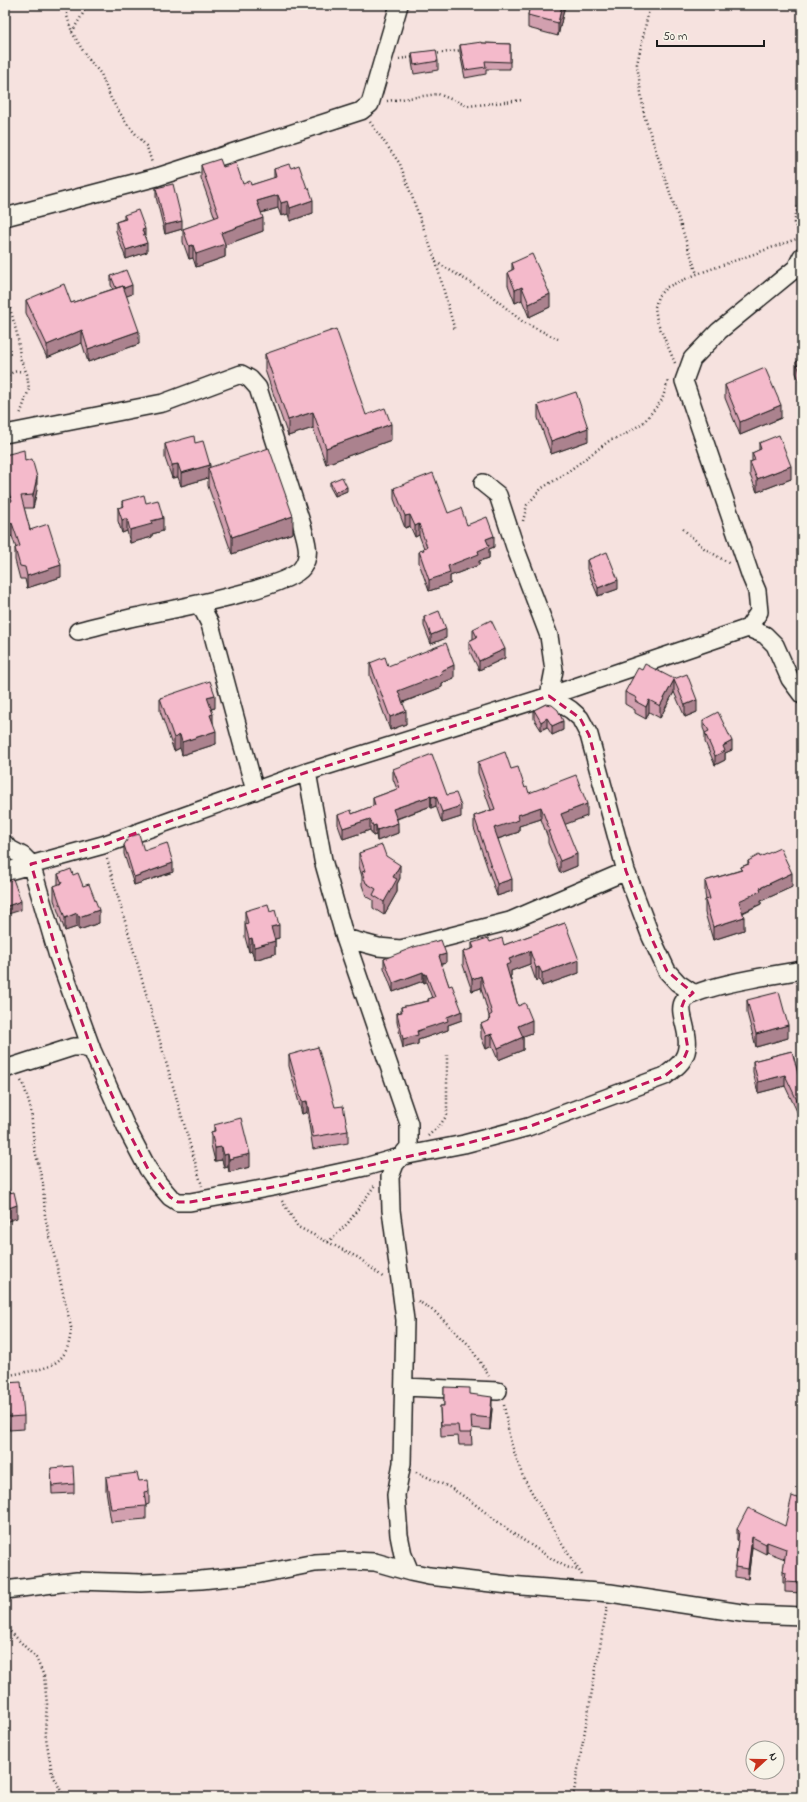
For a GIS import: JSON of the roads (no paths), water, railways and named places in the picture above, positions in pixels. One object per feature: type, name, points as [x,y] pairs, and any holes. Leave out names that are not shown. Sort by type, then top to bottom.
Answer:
[{"type":"street","points":[[5,217],[157,177],[366,107],[384,60],[399,5]]},
{"type":"street","points":[[802,256],[796,268],[718,331],[677,378],[757,591],[759,612],[748,628],[549,696],[307,772],[103,845],[31,864],[5,872],[7,846],[23,856],[31,864],[57,953],[92,1050],[127,1129],[148,1169],[170,1197],[178,1202],[190,1202],[288,1184],[365,1167],[408,1155],[464,1144],[528,1127],[665,1076],[683,1061],[688,1048],[686,1029],[681,1009],[684,1001],[693,994],[729,984],[802,970]]},
{"type":"street","points":[[10,433],[163,403],[241,374],[250,379],[258,388],[307,544],[308,558],[301,570],[283,580],[198,605],[140,616],[78,631]]},
{"type":"street","points":[[483,483],[498,495],[515,547],[549,636],[554,670],[549,696]]},
{"type":"street","points":[[198,605],[204,612],[210,624],[255,791]]},
{"type":"street","points":[[748,628],[765,635],[774,645],[790,678],[802,695]]},
{"type":"street","points":[[549,696],[571,710],[580,718],[589,735],[626,870],[651,937],[667,971],[693,994]]},
{"type":"street","points":[[307,772],[323,860],[345,938],[409,1124],[410,1139],[408,1155],[396,1164],[390,1178],[392,1210],[405,1320],[402,1463],[396,1495],[402,1555],[410,1572]]},
{"type":"street","points":[[345,938],[378,947],[401,949],[510,921],[626,870]]},
{"type":"street","points":[[9,1068],[74,1047],[82,1046],[92,1050]]},
{"type":"street","points":[[404,1387],[498,1391]]},
{"type":"street","points":[[5,1590],[77,1582],[141,1583],[201,1580],[260,1574],[315,1563],[350,1560],[375,1562],[429,1576],[509,1585],[610,1593],[748,1614],[802,1616]]}]
